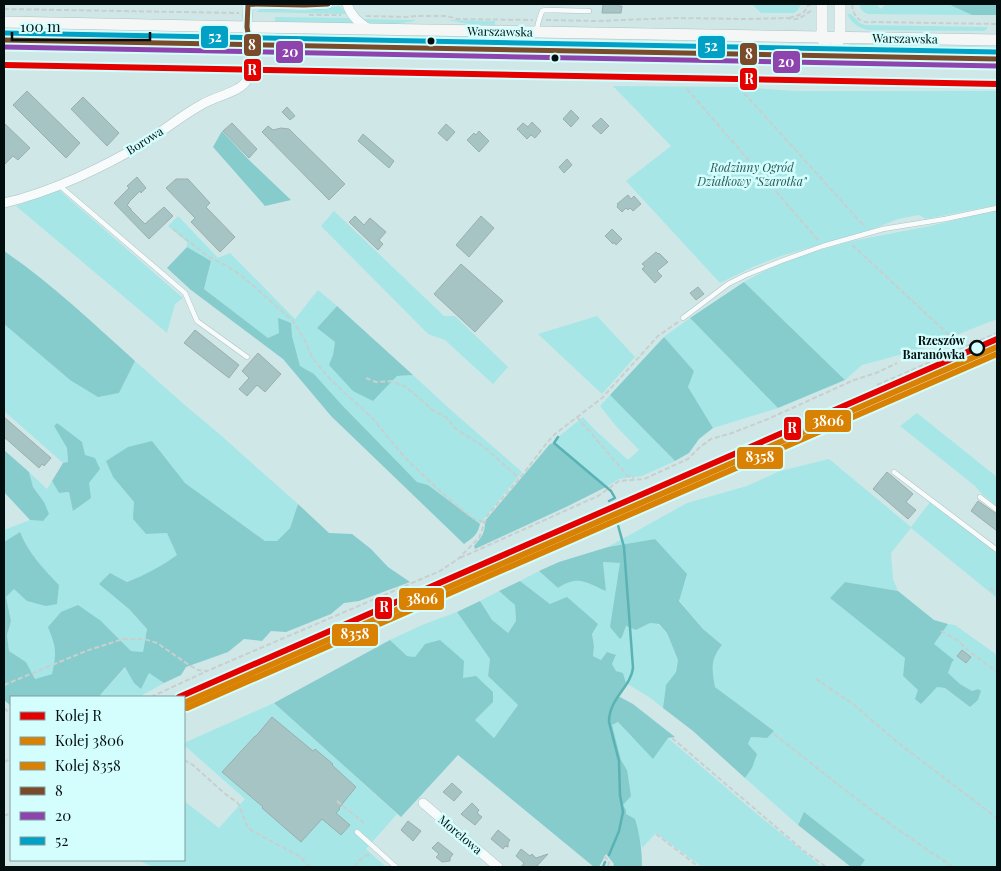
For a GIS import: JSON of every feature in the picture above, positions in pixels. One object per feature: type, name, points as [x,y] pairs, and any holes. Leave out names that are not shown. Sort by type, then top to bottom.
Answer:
[{"type":"main road","points":[[822,4],[822,38],[831,56]]},
{"type":"main road","points":[[831,56],[840,38],[840,4]]},
{"type":"main road","name":"Warszawska","points":[[4,22],[997,40]]},
{"type":"main road","name":"Warszawska","points":[[4,40],[997,59]]},
{"type":"street","points":[[247,27],[248,4],[304,6],[328,4]]},
{"type":"street","points":[[347,4],[352,16],[369,29]]},
{"type":"street","name":"Borowa","points":[[4,203],[59,185],[110,161],[143,143],[201,104],[241,86],[249,76],[250,45],[247,27]]},
{"type":"street","name":"Morelowa","points":[[423,804],[498,867]]},
{"type":"lane","points":[[241,4],[248,4]]},
{"type":"lane","points":[[536,32],[542,11],[589,11]]},
{"type":"lane","points":[[59,185],[185,293],[198,321],[247,358]]},
{"type":"lane","points":[[683,318],[728,284],[746,275],[822,246],[883,229],[997,208]]},
{"type":"lane","points":[[894,472],[997,550]]},
{"type":"lane","points":[[980,497],[997,510]]},
{"type":"lane","points":[[357,832],[396,867]]},
{"type":"path","points":[[852,4],[852,11],[859,20],[868,23],[997,24]]},
{"type":"path","points":[[360,16],[406,18],[416,16],[447,16],[457,18],[597,21],[676,18],[787,18],[800,15],[808,5]]},
{"type":"path","points":[[4,9],[241,13]]},
{"type":"path","points":[[687,89],[822,246]]},
{"type":"path","points":[[744,93],[870,233]]},
{"type":"path","points":[[172,229],[209,257],[241,275],[293,321],[313,359],[334,383],[374,420],[406,460],[466,513],[484,522]]},
{"type":"path","points":[[848,239],[854,248],[949,335]]},
{"type":"path","points":[[458,559],[479,538],[487,516],[546,444],[602,398],[658,336],[683,318]]},
{"type":"path","points":[[878,385],[997,333]]},
{"type":"path","points":[[886,398],[997,351]]},
{"type":"path","points":[[153,696],[440,571],[458,559],[598,496],[618,481],[644,479],[688,459],[712,438],[732,433],[768,419],[854,380],[898,363]]},
{"type":"path","points":[[366,378],[376,382],[392,381],[406,387],[435,412],[448,419],[456,429],[483,446],[519,478]]},
{"type":"path","points":[[577,417],[627,475],[637,479]]},
{"type":"path","points":[[990,588],[997,594]]},
{"type":"path","points":[[941,631],[957,640],[997,672]]},
{"type":"path","points":[[4,685],[86,651],[123,639],[144,639],[157,643],[189,665],[198,670],[207,671]]},
{"type":"path","points":[[816,679],[853,704],[897,742],[997,818]]},
{"type":"path","points":[[774,734],[880,816],[953,867]]},
{"type":"path","points":[[672,738],[804,851],[826,867]]},
{"type":"path","points":[[185,761],[238,803],[247,826],[252,831],[301,858],[310,867]]},
{"type":"path","points":[[338,801],[364,823]]},
{"type":"path","points":[[656,834],[699,867]]},
{"type":"path","points":[[354,867],[359,860],[367,855],[384,856]]},
{"type":"path","points":[[604,856],[609,861],[608,867]]},
{"type":"green space","points":[[752,4],[801,4],[794,13],[761,13]]},
{"type":"green space","points":[[859,4],[876,4],[881,9],[886,4],[948,4],[972,15],[868,14],[862,10]]},
{"type":"green space","points":[[339,6],[347,14],[256,12],[261,9],[310,10]]},
{"type":"green space","points":[[847,14],[851,14],[860,23],[865,25],[987,27],[987,29],[984,31],[869,30],[856,25]]},
{"type":"green space","points":[[275,17],[351,18],[354,22],[352,24],[275,22]]},
{"type":"green space","points":[[360,19],[415,20],[415,21],[379,25]]},
{"type":"green space","points":[[447,20],[495,21],[495,26],[469,24]]},
{"type":"green space","points":[[275,33],[496,38],[496,44],[275,40]]},
{"type":"green space","points":[[850,44],[997,47],[997,54],[849,51],[847,47]]},
{"type":"green space","points":[[274,52],[495,56],[495,58],[412,55],[403,58],[393,55]]},
{"type":"green space","points":[[595,59],[997,65],[997,66]]},
{"type":"green space","name":"Rodzinny Ogród Działkowy \"Szarotka\"","points":[[613,86],[737,87],[796,91],[997,91],[997,205],[926,219],[919,215],[898,219],[873,229],[781,256],[720,283],[626,181],[671,146]]},
{"type":"green space","points":[[59,190],[183,298],[175,304],[167,333],[16,206]]},
{"type":"green space","points":[[997,210],[997,319],[918,350],[862,365],[845,380],[744,282],[766,270],[803,255],[852,241],[930,226]]},
{"type":"green space","points":[[334,211],[444,316],[455,316],[508,367],[493,384],[445,340],[428,334],[321,226]]},
{"type":"green space","points":[[178,216],[218,258],[230,253],[295,319],[318,290],[337,306],[317,328],[335,342],[333,355],[373,401],[397,376],[413,375],[522,472],[480,524],[428,485],[417,482],[314,374],[300,366],[292,336],[291,323],[279,333],[268,338],[204,289],[211,261],[187,247],[187,242],[168,226]]},
{"type":"green space","points":[[597,316],[635,357],[602,394],[538,334]]},
{"type":"green space","points":[[690,318],[778,408],[713,428],[688,387],[694,371],[664,337]]},
{"type":"green space","points":[[4,324],[70,380],[119,393],[135,361],[298,504],[290,528],[277,541],[265,541],[185,483],[152,442],[107,461],[113,477],[134,502],[146,534],[167,533],[178,555],[154,570],[127,582],[110,573],[129,609],[147,629],[143,652],[131,651],[101,621],[54,642],[56,657],[52,674],[35,679],[26,662],[9,651],[7,635],[11,621],[6,597],[14,589],[59,585],[32,554],[20,532],[4,542],[4,530],[30,520],[43,521],[44,502],[33,487],[29,472],[47,489],[52,481],[59,493],[69,492],[74,511],[89,483],[85,455],[57,423],[54,426],[67,448],[68,463],[63,463],[4,411]]},
{"type":"green space","points":[[610,395],[675,461],[642,476],[619,479],[606,487],[554,443],[558,437],[583,417],[628,460],[639,450],[600,406]]},
{"type":"green space","points":[[917,413],[997,477],[997,506],[900,426]]},
{"type":"green space","points":[[829,459],[911,527],[930,502],[997,552],[997,598],[911,528],[891,553],[893,579],[898,591],[845,582],[831,598],[906,658],[903,676],[918,690],[937,687],[945,688],[970,707],[978,689],[972,691],[960,684],[948,673],[952,662],[934,644],[948,624],[955,625],[997,655],[997,867],[860,867],[865,860],[800,819],[798,825],[745,778],[752,768],[748,744],[751,737],[767,738],[774,731],[715,687],[713,665],[715,655],[722,645],[703,629],[679,600],[655,539],[608,547],[687,503],[747,486],[780,471]]},
{"type":"green space","points":[[603,562],[621,563],[622,637],[626,626],[636,630],[650,623],[658,624],[667,633],[678,660],[676,672],[666,685],[663,708],[626,683],[623,673],[616,671],[612,664],[616,656],[601,660],[593,656],[592,634],[597,625],[550,604],[520,581],[539,571],[558,588],[577,580],[587,582],[606,591]]},
{"type":"green space","points":[[499,591],[515,605],[516,621],[508,633],[492,621],[480,601]]},
{"type":"green space","points":[[457,612],[490,659],[488,676],[518,705],[494,738],[475,720],[493,702],[425,644],[415,657],[407,656],[390,640],[422,625]]},
{"type":"green space","points":[[126,667],[134,682],[141,688],[149,673],[164,683],[141,696],[101,696]]},
{"type":"green space","points":[[274,703],[397,814],[366,849],[386,867],[153,867],[140,861],[185,861],[185,802],[219,828],[245,799],[185,746],[185,743]]},
{"type":"green space","points":[[618,722],[636,741],[668,738],[822,867],[702,867],[656,833],[642,848],[637,827],[626,814],[623,805],[627,770],[621,760],[612,725]]},
{"type":"shaded area","points":[[948,4],[997,4],[997,15],[972,15]]},
{"type":"shaded area","points":[[222,131],[291,200],[265,206],[213,147]]},
{"type":"shaded area","points":[[187,247],[211,261],[204,289],[268,338],[279,333],[278,318],[291,323],[292,336],[300,366],[314,374],[417,482],[428,485],[480,524],[472,538],[464,544],[331,416],[283,359],[191,290],[167,268]]},
{"type":"shaded area","points":[[4,251],[55,290],[135,361],[119,393],[98,397],[70,380],[4,324]]},
{"type":"shaded area","points":[[744,282],[845,380],[778,408],[690,318]]},
{"type":"shaded area","points":[[337,306],[413,375],[397,376],[373,401],[353,391],[329,365],[335,342],[317,328]]},
{"type":"shaded area","points":[[664,337],[694,371],[688,387],[713,428],[699,439],[689,453],[675,461],[610,395]]},
{"type":"shaded area","points":[[57,423],[82,442],[85,455],[95,458],[100,469],[89,483],[91,498],[73,511],[69,492],[59,493],[52,481],[63,463],[68,462],[67,448],[54,426]]},
{"type":"shaded area","points":[[152,441],[185,483],[265,541],[277,541],[290,528],[298,504],[329,533],[352,534],[371,549],[388,567],[410,582],[359,601],[344,603],[331,614],[286,632],[271,631],[262,641],[244,639],[228,652],[186,667],[181,675],[164,683],[149,673],[141,689],[134,683],[125,667],[100,696],[10,696],[10,705],[4,700],[4,542],[20,532],[32,554],[59,585],[57,604],[46,606],[27,601],[14,589],[6,597],[11,621],[7,635],[9,651],[26,662],[35,679],[52,674],[55,650],[48,627],[61,612],[78,605],[101,621],[131,651],[143,652],[147,629],[129,609],[99,584],[110,573],[127,582],[153,570],[177,555],[167,533],[146,534],[133,519],[134,502],[113,477],[106,461],[128,447]]},
{"type":"shaded area","points":[[554,443],[606,487],[475,549],[474,546],[484,532],[485,521],[550,444]]},
{"type":"shaded area","points":[[4,450],[29,472],[33,487],[44,502],[49,514],[43,521],[30,520],[4,492]]},
{"type":"shaded area","points":[[655,539],[687,574],[679,601],[703,629],[722,645],[715,655],[713,665],[715,687],[774,731],[767,738],[751,737],[748,744],[757,754],[752,768],[745,778],[693,731],[663,708],[666,685],[676,672],[678,660],[667,633],[659,624],[650,623],[636,630],[626,626],[620,639],[610,627],[620,563],[603,562],[606,591],[582,581],[571,581],[558,588],[539,571],[559,562],[608,547]]},
{"type":"shaded area","points":[[520,581],[550,604],[567,597],[598,624],[592,634],[593,656],[601,660],[607,652],[616,655],[612,664],[616,671],[623,673],[626,683],[618,696],[633,704],[675,737],[668,738],[653,759],[618,722],[612,725],[621,760],[627,770],[631,796],[623,805],[626,814],[635,819],[642,855],[642,867],[613,867],[614,864],[606,854],[599,867],[594,867],[458,755],[401,817],[274,703],[390,640],[407,656],[415,657],[425,644],[440,640],[464,661],[463,678],[476,676],[493,692],[493,702],[475,720],[494,738],[518,705],[488,676],[490,659],[457,612],[480,601],[492,620],[508,633],[516,621],[515,605],[499,591]]},
{"type":"shaded area","points":[[845,582],[898,591],[934,620],[948,624],[934,644],[954,660],[948,673],[960,684],[972,691],[978,689],[981,691],[978,700],[970,707],[945,688],[937,687],[921,704],[915,699],[918,690],[903,676],[905,658],[830,598]]},
{"type":"shaded area","points":[[804,812],[865,860],[860,867],[851,867],[798,825]]},
{"type":"building","points":[[603,5],[622,6],[621,13],[602,13]]},
{"type":"building","points":[[27,91],[80,143],[66,158],[13,105]]},
{"type":"building","points":[[83,97],[119,133],[107,146],[71,109]]},
{"type":"building","points":[[287,107],[295,116],[290,120],[282,112]]},
{"type":"building","points":[[571,110],[579,118],[571,127],[563,119]]},
{"type":"building","points":[[601,118],[609,126],[601,134],[592,126]]},
{"type":"building","points":[[532,122],[541,131],[535,138],[531,135],[527,139],[517,129],[523,123],[528,127]]},
{"type":"building","points":[[4,123],[30,148],[18,160],[13,156],[4,165]]},
{"type":"building","points":[[232,123],[257,149],[249,158],[223,131]]},
{"type":"building","points":[[446,124],[455,132],[447,141],[438,133]]},
{"type":"building","points":[[268,126],[273,130],[289,129],[345,184],[329,200],[262,132]]},
{"type":"building","points":[[479,131],[489,141],[479,152],[467,140]]},
{"type":"building","points":[[363,134],[394,161],[389,168],[358,141]]},
{"type":"building","points":[[567,159],[572,165],[564,173],[559,167]]},
{"type":"building","points":[[137,177],[146,188],[129,202],[127,205],[131,210],[145,224],[164,207],[173,216],[149,239],[114,203],[129,188],[127,186]]},
{"type":"building","points":[[176,179],[188,179],[210,203],[206,207],[235,237],[220,252],[191,222],[195,218],[166,188]]},
{"type":"building","points":[[628,195],[631,199],[634,196],[641,204],[633,211],[630,208],[628,210],[626,208],[622,212],[617,207],[617,204]]},
{"type":"building","points":[[355,216],[364,225],[370,218],[386,232],[379,240],[383,244],[378,250],[349,222]]},
{"type":"building","points":[[481,216],[494,228],[469,257],[456,245]]},
{"type":"building","points":[[612,229],[622,239],[616,245],[605,236]]},
{"type":"building","points":[[656,252],[668,262],[657,271],[662,276],[655,283],[642,269],[645,266],[642,264]]},
{"type":"building","points":[[461,264],[503,301],[475,332],[434,294]]},
{"type":"building","points":[[698,287],[704,294],[696,300],[690,293]]},
{"type":"building","points":[[195,330],[239,365],[229,378],[184,343]]},
{"type":"building","points":[[258,353],[281,374],[265,392],[257,385],[247,396],[239,389],[249,378],[242,371]]},
{"type":"building","points":[[4,417],[51,458],[44,466],[42,464],[39,468],[4,437]]},
{"type":"building","points":[[887,472],[913,494],[906,502],[916,510],[908,519],[873,489]]},
{"type":"building","points":[[978,501],[997,514],[997,531],[971,511]]},
{"type":"building","points":[[962,650],[971,657],[966,663],[957,656]]},
{"type":"building","points":[[272,717],[313,751],[315,749],[333,764],[356,787],[336,813],[350,825],[341,835],[322,819],[301,842],[222,772]]},
{"type":"building","points":[[452,783],[462,792],[454,801],[443,792]]},
{"type":"building","points":[[472,803],[479,810],[477,813],[482,817],[475,825],[461,814]]},
{"type":"building","points":[[408,821],[421,831],[413,841],[401,830]]},
{"type":"building","points":[[498,830],[510,840],[508,847],[505,846],[503,849],[491,839]]},
{"type":"building","points":[[438,842],[453,854],[450,861],[442,862],[436,857],[439,854],[432,848]]},
{"type":"building","points":[[521,849],[536,858],[548,854],[536,867],[521,867],[524,863],[516,856]]},
{"type":"waterway","points":[[558,437],[554,443],[611,491],[615,498],[609,501]]},
{"type":"waterway","points":[[609,855],[619,831],[623,812],[620,795],[619,761],[609,722],[610,714],[612,706],[628,681],[633,668],[624,547],[616,518]]},
{"type":"waterway","points":[[603,867],[605,862]]},
{"type":"rail line","name":"R","points":[[4,65],[997,84]]},
{"type":"rail line","name":"R","points":[[181,696],[997,339]]},
{"type":"rail line","name":"3806","points":[[185,703],[997,347]]},
{"type":"rail line","name":"8358","points":[[187,708],[997,354]]},
{"type":"transit line","name":"8","points":[[250,45],[247,27],[248,4],[328,4]]},
{"type":"transit line","name":"52","points":[[4,33],[997,52]]},
{"type":"transit line","name":"8","points":[[4,40],[997,59]]},
{"type":"transit line","name":"20","points":[[4,47],[997,66]]},
{"type":"place","name":"Rzeszów Baranówka","points":[[977,348]]}]
